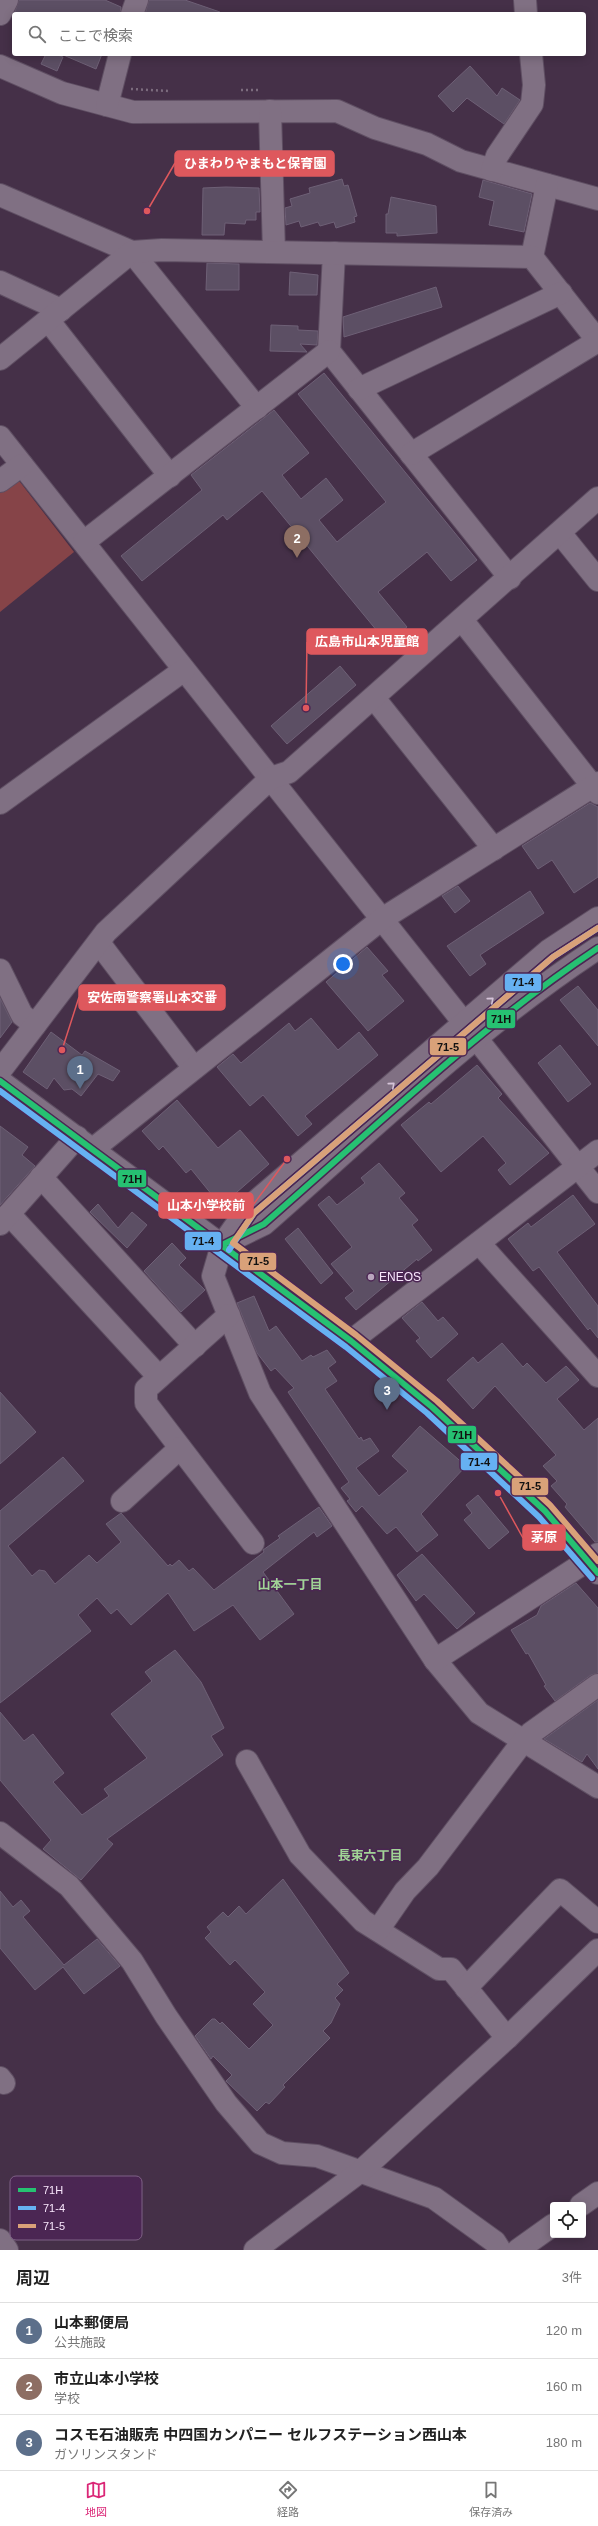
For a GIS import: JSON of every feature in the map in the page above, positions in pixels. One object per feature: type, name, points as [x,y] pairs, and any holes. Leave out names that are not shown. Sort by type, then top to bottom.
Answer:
[{"type":"street","points":[[0,14],[7,0]]},
{"type":"street","points":[[133,12],[138,0]]},
{"type":"street","points":[[525,0],[526,12]]},
{"type":"street","points":[[108,105],[120,56]]},
{"type":"street","points":[[492,170],[497,156],[532,104],[534,85],[531,56]]},
{"type":"street","points":[[0,66],[62,93],[133,112],[337,111],[375,128],[427,144],[461,161],[598,199]]},
{"type":"street","points":[[270,111],[274,252]]},
{"type":"street","points":[[532,257],[547,185]]},
{"type":"street","points":[[0,196],[132,252],[162,250],[532,257],[598,341],[411,454]]},
{"type":"street","points":[[0,359],[132,252]]},
{"type":"street","points":[[132,252],[257,408]]},
{"type":"street","points":[[334,253],[329,351],[510,578]]},
{"type":"street","points":[[0,282],[54,315],[170,476]]},
{"type":"street","points":[[359,389],[561,293]]},
{"type":"street","points":[[84,542],[329,351]]},
{"type":"street","points":[[0,437],[598,1192]]},
{"type":"street","points":[[0,481],[22,465]]},
{"type":"street","points":[[0,1071],[106,932],[271,778],[289,772],[560,534],[598,498]]},
{"type":"street","points":[[560,534],[598,580]]},
{"type":"street","points":[[159,1377],[4,1219],[41,1177],[85,1143],[194,1068],[382,919],[494,849],[596,788],[462,620]]},
{"type":"street","points":[[0,803],[184,670]]},
{"type":"street","points":[[374,698],[494,849]]},
{"type":"street","points":[[597,1785],[479,1713],[435,1660],[260,1393],[213,1276],[222,1244],[264,1224],[470,1031],[548,951],[598,918]]},
{"type":"street","points":[[98,942],[194,1068]]},
{"type":"street","points":[[470,1031],[598,948]]},
{"type":"street","points":[[0,970],[22,1015],[35,1025]]},
{"type":"street","points":[[0,1081],[351,1341],[432,1407],[539,1506],[595,1563],[435,1660]]},
{"type":"street","points":[[351,1341],[598,1151]]},
{"type":"street","points":[[41,1177],[195,1346]]},
{"type":"street","points":[[479,1243],[598,1376]]},
{"type":"street","points":[[229,1316],[146,1389],[146,1403],[253,1543]]},
{"type":"street","points":[[122,1501],[180,1448]]},
{"type":"street","points":[[378,1930],[405,1891],[428,1867],[531,1732],[598,1685]]},
{"type":"street","points":[[247,1761],[300,1855],[363,1920],[439,1969],[450,1969],[507,2038]]},
{"type":"street","points":[[0,1833],[74,1892],[132,1961],[166,2016],[226,2103],[260,2143],[282,2154],[318,2156],[434,2198],[495,2242],[500,2250]]},
{"type":"street","points":[[466,1988],[560,1890],[598,1922]]},
{"type":"street","points":[[255,2250],[361,2171],[507,2038],[598,1950]]},
{"type":"street","points":[[585,2202],[598,2193]]},
{"type":"street","points":[[518,2250],[550,2227]]},
{"type":"street","points":[[0,2240],[7,2250]]},
{"type":"path","points":[[124,89],[171,91]]},
{"type":"shaded area","points":[[13,481],[20,482],[74,552],[0,612],[0,491]]},
{"type":"building","points":[[19,0],[105,0],[121,7],[120,12],[15,12]]},
{"type":"building","points":[[149,0],[185,0],[220,12],[146,12]]},
{"type":"building","points":[[45,56],[63,57],[57,71],[41,64]]},
{"type":"building","points":[[66,56],[101,56],[96,69]]},
{"type":"building","points":[[470,66],[497,96],[502,88],[520,100],[504,124],[467,98],[453,112],[438,96]]},
{"type":"building","points":[[342,179],[344,186],[348,185],[357,216],[354,217],[355,222],[336,228],[334,222],[320,226],[318,222],[301,227],[299,221],[286,225],[285,208],[292,206],[290,199],[310,193],[309,188]]},
{"type":"building","points":[[483,180],[532,194],[524,232],[489,225],[494,201],[479,197]]},
{"type":"building","points":[[203,188],[259,188],[260,212],[256,212],[256,220],[246,220],[245,224],[225,223],[224,235],[202,235]]},
{"type":"building","points":[[391,197],[436,206],[437,233],[397,236],[397,233],[386,233],[386,214],[388,214]]},
{"type":"building","points":[[207,263],[239,264],[239,290],[206,290]]},
{"type":"building","points":[[290,272],[318,275],[317,295],[289,295]]},
{"type":"building","points":[[436,287],[442,307],[344,337],[343,317]]},
{"type":"building","points":[[271,325],[298,326],[298,330],[318,331],[317,345],[300,344],[307,352],[270,351]]},
{"type":"building","points":[[324,373],[477,560],[451,581],[427,552],[378,592],[407,627],[387,643],[262,491],[227,520],[223,515],[142,581],[121,556],[202,490],[191,475],[274,410],[309,453],[282,475],[301,499],[326,478],[343,500],[319,520],[337,542],[386,502],[298,394]]},
{"type":"building","points":[[340,666],[356,685],[287,744],[271,726]]},
{"type":"building","points":[[590,803],[598,807],[598,877],[574,893],[552,860],[538,869],[522,846]]},
{"type":"building","points":[[458,886],[470,901],[455,913],[442,896]]},
{"type":"building","points":[[530,891],[544,913],[480,955],[486,964],[470,976],[447,946]]},
{"type":"building","points":[[367,947],[388,971],[382,975],[404,1001],[368,1031],[326,982]]},
{"type":"building","points":[[578,986],[598,1010],[598,1046],[560,1000]]},
{"type":"building","points":[[0,998],[12,1022],[0,1038]]},
{"type":"building","points":[[311,1018],[338,1050],[359,1032],[378,1055],[305,1116],[312,1124],[298,1136],[263,1095],[250,1106],[217,1067],[233,1054],[241,1063],[289,1023],[295,1031]]},
{"type":"building","points":[[51,1032],[82,1055],[85,1051],[120,1071],[113,1081],[98,1074],[81,1096],[72,1089],[64,1090],[54,1078],[47,1089],[23,1072]]},
{"type":"building","points":[[560,1045],[591,1084],[568,1102],[538,1063]]},
{"type":"building","points":[[477,1065],[502,1094],[498,1098],[549,1153],[510,1185],[498,1170],[506,1163],[483,1136],[441,1172],[401,1125],[429,1102],[431,1104]]},
{"type":"building","points":[[177,1100],[218,1148],[240,1130],[269,1164],[221,1206],[191,1169],[186,1173],[163,1146],[159,1150],[142,1131]]},
{"type":"building","points":[[0,1126],[28,1147],[22,1155],[35,1166],[0,1205]]},
{"type":"building","points":[[379,1163],[405,1193],[399,1198],[418,1220],[412,1225],[432,1250],[418,1261],[417,1259],[356,1310],[345,1298],[354,1291],[331,1264],[352,1247],[318,1205],[329,1196],[337,1205],[365,1183],[361,1178]]},
{"type":"building","points":[[573,1195],[595,1224],[557,1252],[598,1306],[598,1338],[590,1328],[588,1330],[539,1267],[533,1271],[508,1239],[528,1223],[531,1227]]},
{"type":"building","points":[[98,1204],[118,1228],[132,1212],[147,1225],[127,1248],[90,1212]]},
{"type":"building","points":[[298,1228],[333,1273],[321,1284],[285,1239]]},
{"type":"building","points":[[172,1243],[186,1258],[179,1265],[205,1290],[181,1312],[144,1271]]},
{"type":"building","points":[[254,1296],[269,1331],[276,1326],[302,1361],[311,1355],[313,1357],[327,1350],[336,1362],[328,1368],[337,1381],[325,1389],[359,1439],[361,1437],[363,1441],[370,1438],[379,1451],[356,1468],[379,1496],[408,1471],[392,1456],[420,1426],[466,1466],[421,1514],[438,1535],[417,1552],[396,1527],[387,1534],[362,1506],[356,1512],[347,1501],[350,1499],[341,1488],[349,1482],[288,1392],[294,1388],[275,1368],[271,1371],[257,1353],[237,1303]]},
{"type":"building","points":[[422,1302],[438,1321],[443,1317],[458,1334],[431,1358],[416,1341],[420,1338],[402,1318]]},
{"type":"building","points":[[502,1343],[523,1367],[527,1363],[546,1383],[566,1366],[579,1380],[557,1399],[584,1430],[598,1418],[598,1542],[595,1542],[565,1507],[567,1504],[551,1486],[557,1481],[543,1466],[556,1455],[495,1386],[473,1409],[447,1380],[473,1357],[478,1363]]},
{"type":"building","points":[[0,1392],[36,1432],[0,1464]]},
{"type":"building","points":[[63,1457],[84,1481],[8,1546],[32,1576],[39,1570],[45,1571],[55,1584],[89,1555],[97,1563],[121,1542],[106,1524],[121,1513],[168,1566],[170,1564],[172,1566],[179,1560],[189,1571],[193,1568],[214,1590],[264,1552],[263,1550],[280,1538],[278,1536],[319,1507],[332,1526],[317,1537],[314,1532],[263,1572],[294,1614],[260,1640],[233,1605],[194,1631],[168,1593],[131,1625],[117,1609],[111,1614],[97,1598],[78,1615],[91,1631],[0,1703],[0,1511]]},
{"type":"building","points":[[478,1495],[509,1532],[489,1549],[464,1520],[472,1513],[466,1505]]},
{"type":"building","points":[[422,1554],[475,1613],[457,1629],[424,1594],[416,1601],[397,1575]]},
{"type":"building","points":[[576,1583],[598,1608],[598,1673],[591,1675],[555,1701],[544,1686],[546,1685],[528,1653],[526,1654],[511,1630],[537,1615],[541,1606]]},
{"type":"building","points":[[175,1650],[201,1682],[224,1728],[211,1736],[223,1755],[107,1839],[113,1844],[81,1880],[43,1849],[51,1840],[0,1780],[0,1712],[24,1741],[33,1734],[64,1773],[53,1782],[82,1815],[109,1796],[104,1789],[147,1758],[111,1714],[152,1681],[145,1672]]},
{"type":"building","points":[[598,1700],[598,1769],[587,1754],[582,1762],[544,1739]]},
{"type":"building","points":[[283,1879],[349,1973],[337,1984],[343,1990],[335,1998],[340,2004],[331,2023],[323,2031],[330,2038],[283,2085],[285,2087],[269,2104],[266,2102],[257,2111],[226,2081],[232,2075],[213,2056],[211,2059],[195,2036],[212,2019],[215,2019],[220,2024],[222,2022],[249,2049],[273,2025],[253,2004],[265,1992],[235,1960],[230,1965],[205,1938],[211,1932],[207,1927],[223,1912],[228,1917],[239,1906],[246,1914]]},
{"type":"building","points":[[0,1891],[13,1907],[21,1900],[30,1911],[23,1917],[64,1965],[97,1939],[120,1966],[84,1994],[63,1967],[35,1990],[0,1948]]},
{"type":"transit line","name":"71-4","points":[[229,1250],[254,1213],[553,957],[598,928]]},
{"type":"transit line","name":"71-5","points":[[598,928],[553,957],[254,1213],[233,1243],[356,1335],[437,1401],[550,1505],[598,1561]]},
{"type":"transit line","name":"71H","points":[[222,1245],[264,1224],[427,1080],[469,1045],[554,978],[598,948]]},
{"type":"transit line","name":"71H","points":[[0,1081],[351,1341],[432,1407],[545,1511],[598,1573]]},
{"type":"transit line","name":"71-4","points":[[0,1091],[346,1347],[427,1413],[539,1517],[592,1578]]},
{"type":"place","name":"ひまわりやまもと保育園","points":[[147,211]]},
{"type":"place","name":"市立山本小学校","points":[[297,558]]},
{"type":"place","name":"広島市山本児童館","points":[[306,708]]},
{"type":"place","name":"安佐南警察署山本交番","points":[[62,1050]]},
{"type":"place","name":"山本郵便局","points":[[80,1089]]},
{"type":"place","name":"山本小学校前","points":[[287,1159]]},
{"type":"place","name":"ENEOS","points":[[371,1277]]},
{"type":"place","name":"コスモ石油販売 中四国カンパニー セルフステーション西山本","points":[[387,1410]]},
{"type":"place","name":"茅原","points":[[498,1493]]},
{"type":"district","name":"山本一丁目","points":[[290,1584]]},
{"type":"district","name":"長束六丁目","points":[[370,1855]]}]
